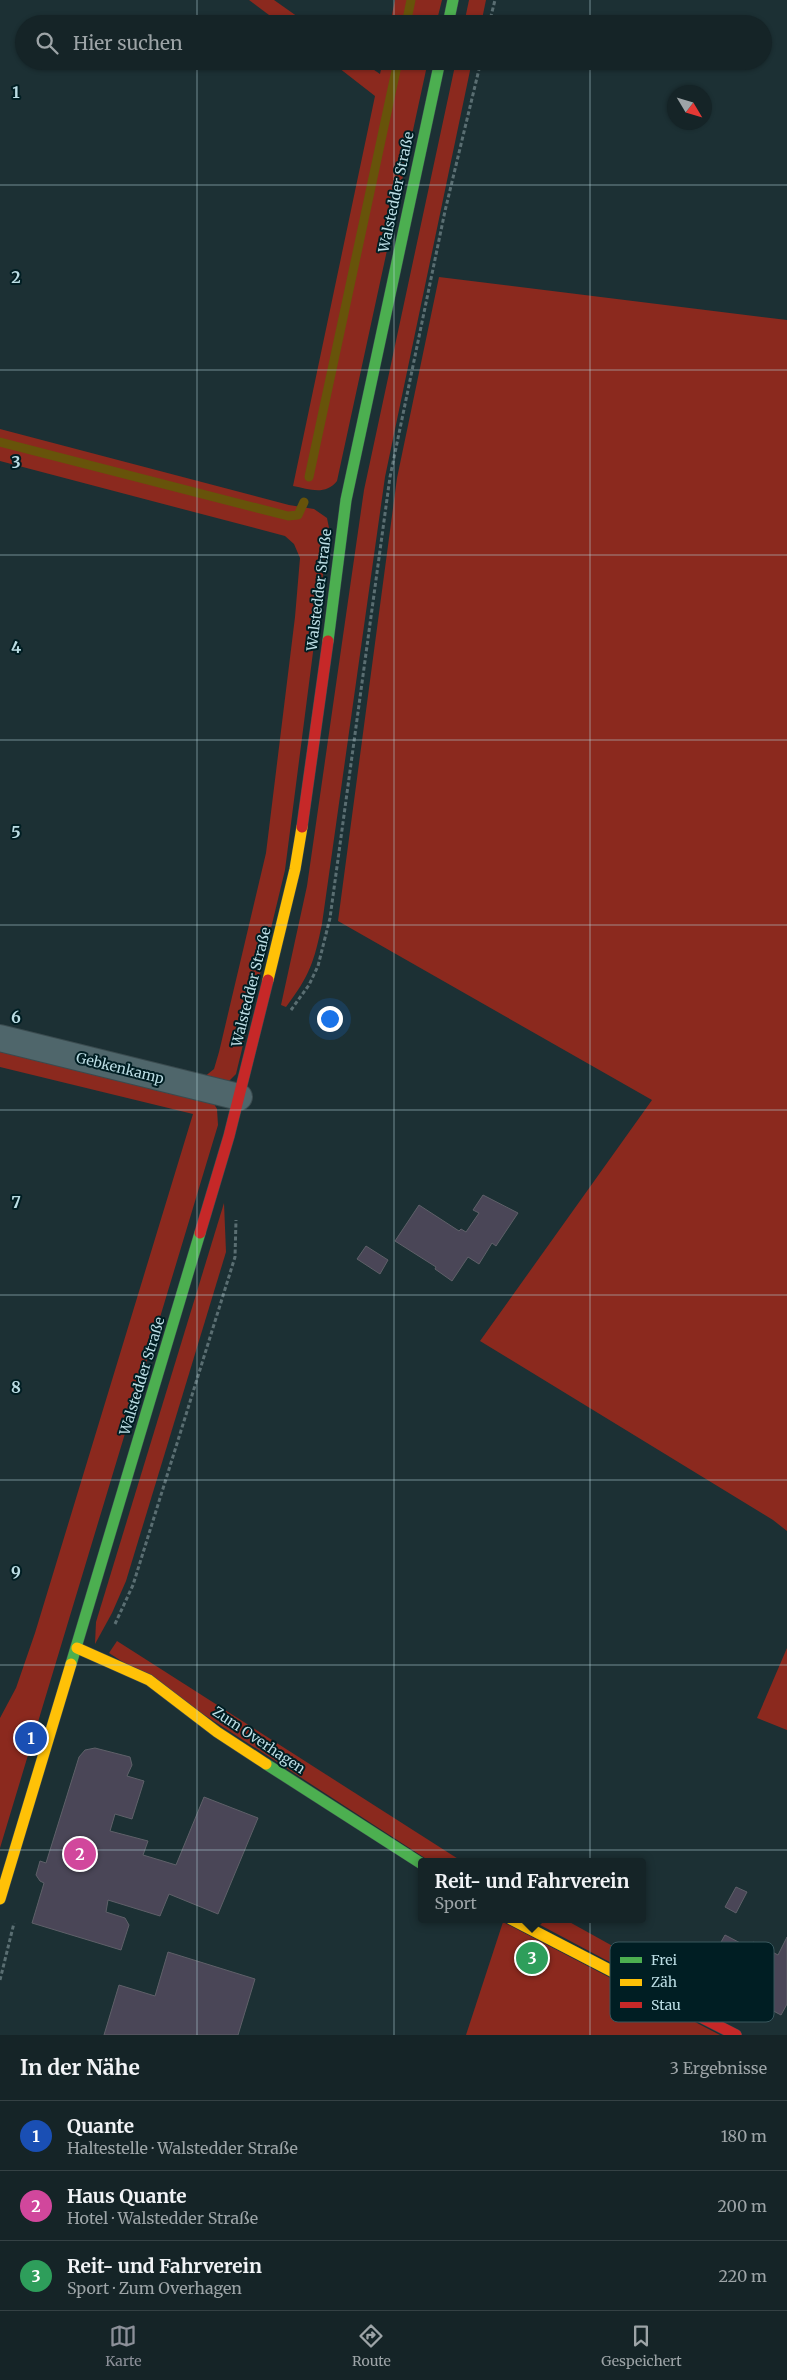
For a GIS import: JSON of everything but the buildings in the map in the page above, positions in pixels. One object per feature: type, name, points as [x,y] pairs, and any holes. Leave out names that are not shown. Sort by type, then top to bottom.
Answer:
[{"type":"main road","points":[[450,15],[453,0]]},
{"type":"main road","name":"Walstedder Straße","points":[[0,1899],[239,1097],[295,868],[309,786],[346,500],[438,70]]},
{"type":"main road","name":"Zum Overhagen","points":[[76,1648],[149,1680],[217,1732],[418,1861]]},
{"type":"main road","points":[[519,1923],[610,1970]]},
{"type":"main road","points":[[711,2022],[736,2035]]},
{"type":"street","name":"Gebkenkamp","points":[[0,1038],[239,1097]]},
{"type":"path","points":[[492,15],[495,0]]},
{"type":"path","points":[[288,1016],[309,985],[318,966],[330,918],[390,476],[446,211],[479,70]]},
{"type":"path","points":[[96,1656],[119,1618],[133,1585],[235,1257],[236,1212]]},
{"type":"shaded area","points":[[249,0],[274,0],[295,15],[269,15]]},
{"type":"shaded area","points":[[395,0],[442,0],[438,15],[392,15]]},
{"type":"shaded area","points":[[469,0],[486,0],[483,15],[466,15]]},
{"type":"shaded area","points":[[342,70],[374,70],[380,74],[381,70],[426,70],[337,481],[327,489],[311,490],[293,486],[375,96]]},
{"type":"shaded area","points":[[454,70],[470,70],[385,477],[322,924],[310,968],[301,986],[286,1007],[281,1005],[307,886],[364,490]]},
{"type":"shaded area","points":[[439,277],[787,320],[787,1531],[773,1520],[480,1341],[652,1100],[338,921],[397,478]]},
{"type":"shaded area","points":[[0,429],[289,505],[314,509],[327,518],[329,528],[285,870],[236,1074],[228,1082],[198,1082],[214,1069],[266,853],[295,617],[300,558],[294,544],[285,536],[0,461]]},
{"type":"shaded area","points":[[0,1046],[214,1104],[217,1109],[218,1125],[0,1848],[0,1718],[16,1688],[35,1633],[193,1114],[0,1067]]},
{"type":"shaded area","points":[[224,1203],[226,1252],[126,1581],[112,1613],[95,1644],[96,1622]]},
{"type":"shaded area","points":[[117,1641],[457,1858],[425,1858],[109,1653]]},
{"type":"shaded area","points":[[787,1648],[787,1730],[757,1718]]},
{"type":"shaded area","points":[[503,1923],[505,1923],[610,1978],[610,2022],[695,2022],[720,2035],[466,2035]]},
{"type":"shaded area","points":[[536,1923],[571,1923],[610,1945],[610,1962]]},
{"type":"waterway","points":[[408,15],[411,0]]},
{"type":"waterway","points":[[309,477],[396,70]]},
{"type":"waterway","points":[[0,442],[288,516],[298,515],[304,502]]},
{"type":"traffic: fast","points":[[450,15],[453,0]]},
{"type":"traffic: fast","points":[[328,641],[346,500],[438,70]]},
{"type":"traffic: fast","points":[[71,1664],[200,1233]]},
{"type":"traffic: fast","points":[[266,1764],[418,1861]]},
{"type":"traffic: slow","points":[[268,980],[295,869],[302,827]]},
{"type":"traffic: slow","points":[[77,1648],[149,1680],[217,1732],[266,1764]]},
{"type":"traffic: slow","points":[[0,1899],[71,1664]]},
{"type":"traffic: slow","points":[[519,1923],[610,1970]]},
{"type":"traffic: jam","points":[[302,827],[328,641]]},
{"type":"traffic: jam","points":[[200,1233],[229,1136],[268,980]]},
{"type":"traffic: jam","points":[[711,2022],[736,2035]]},
{"type":"place","name":"Quante","points":[[31,1738]]},
{"type":"place","name":"Haus Quante","points":[[80,1854]]},
{"type":"place","name":"Reit- und Fahrverein","points":[[532,1958]]}]
